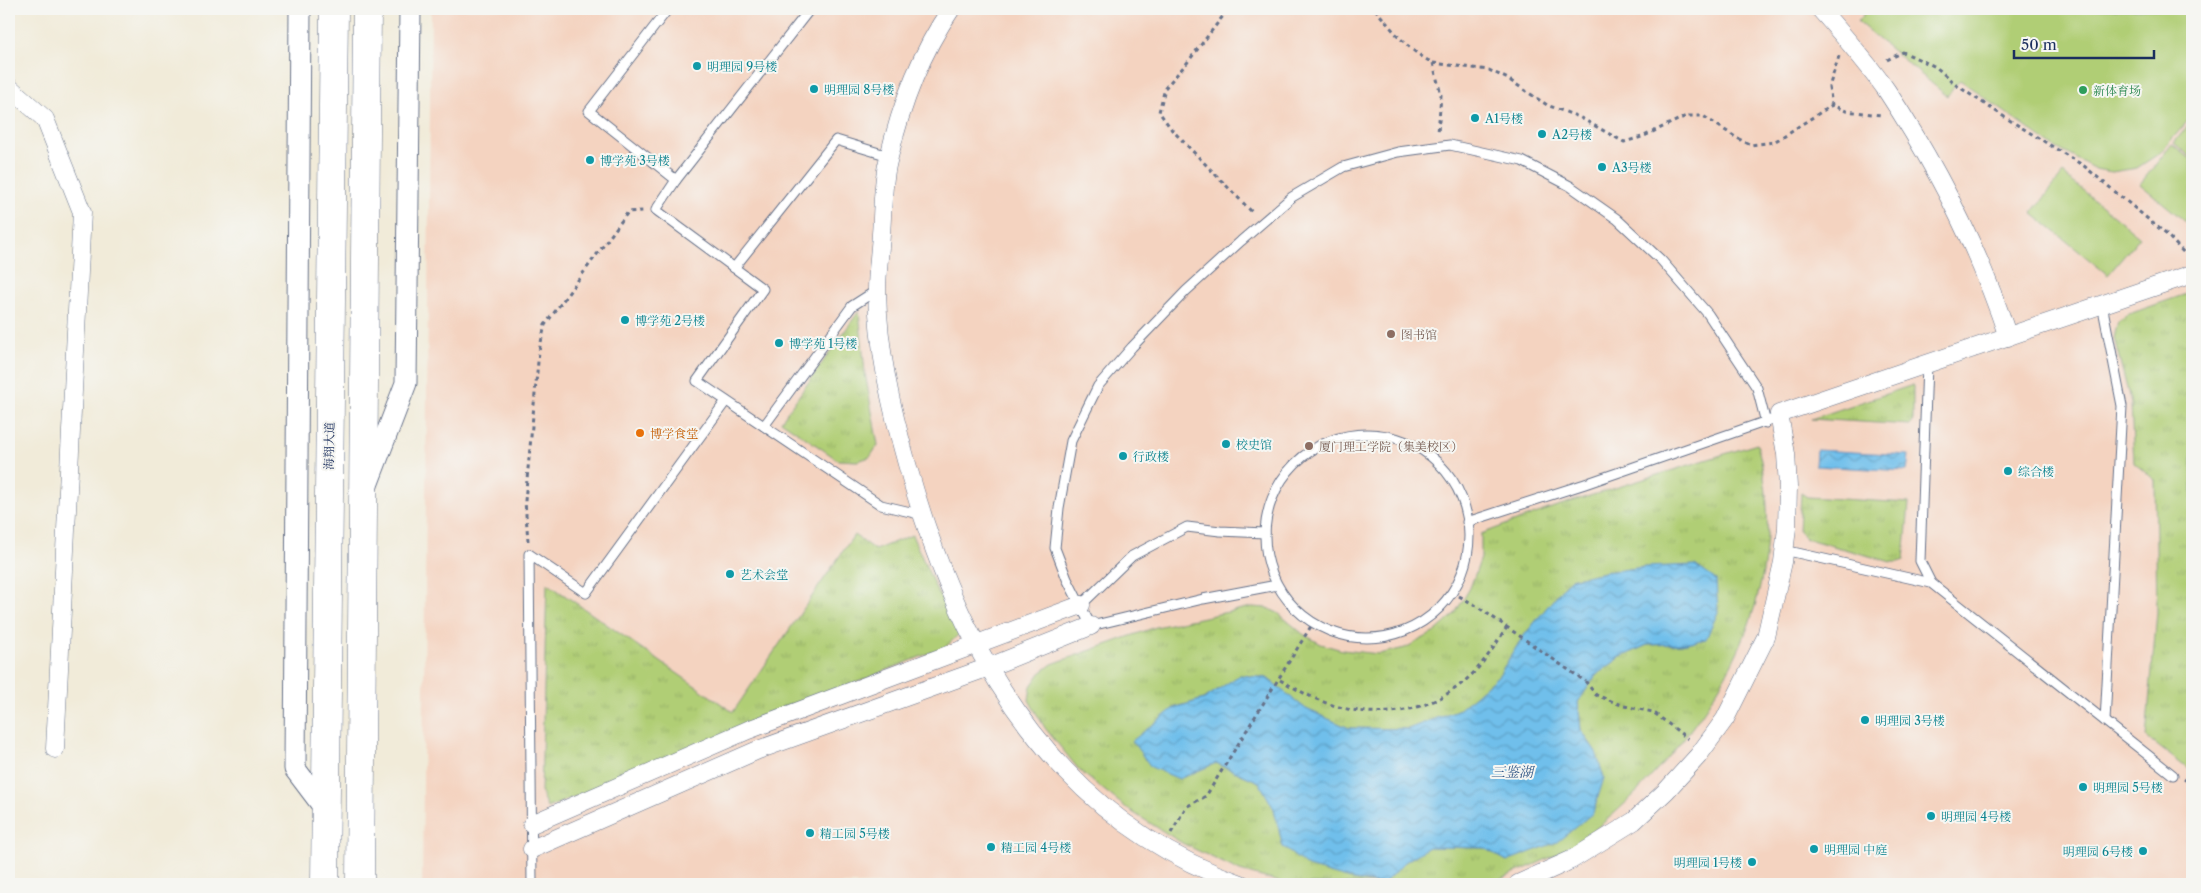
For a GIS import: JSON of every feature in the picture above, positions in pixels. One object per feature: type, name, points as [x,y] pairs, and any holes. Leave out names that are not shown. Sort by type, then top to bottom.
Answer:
[{"type":"highway","name":"海翔大道","points":[[325,884],[334,9]]},
{"type":"highway","points":[[360,884],[367,9]]},
{"type":"street","points":[[300,9],[295,769],[326,810]]},
{"type":"street","points":[[363,494],[406,382],[410,9]]},
{"type":"street","points":[[951,9],[921,63],[903,104],[889,156],[877,290],[882,353],[894,415],[923,515],[938,560],[976,645],[1037,738],[1065,770],[1098,802],[1161,848],[1186,862],[1241,884]]},
{"type":"street","points":[[1820,9],[1848,40],[1870,69],[1925,152],[1972,244],[1996,300],[2008,336]]},
{"type":"street","points":[[9,87],[45,119],[82,212],[55,749]]},
{"type":"street","points":[[1518,884],[1571,860],[1634,821],[1666,791],[1702,750],[1725,718],[1766,637],[1784,550],[1787,528],[1788,487],[1786,454],[1773,419],[1927,364],[2192,274]]},
{"type":"street","points":[[532,824],[748,730],[1081,605]]},
{"type":"street","points":[[532,848],[758,750],[989,667],[1091,626]]},
{"type":"lane","points":[[668,9],[590,110],[676,180]]},
{"type":"lane","points":[[810,9],[676,180],[656,210],[763,289],[696,381],[881,505],[923,515]]},
{"type":"lane","points":[[734,268],[836,140],[889,156]]},
{"type":"lane","points":[[1277,585],[1203,599],[1091,626],[1067,579],[1055,548],[1059,508],[1071,441],[1098,386],[1132,347],[1186,291],[1292,197],[1343,167],[1398,152],[1450,145],[1522,161],[1570,186],[1617,219],[1661,260],[1708,314],[1757,388],[1773,419],[1585,484],[1467,522]]},
{"type":"lane","points":[[764,426],[852,306],[877,290]]},
{"type":"lane","points":[[2102,304],[2122,406],[2105,721]]},
{"type":"lane","points":[[1927,364],[1920,561],[1931,582],[2173,776]]},
{"type":"lane","points":[[529,554],[586,593],[726,401]]},
{"type":"lane","points":[[1360,434],[1400,439],[1419,448],[1435,460],[1449,475],[1459,492],[1467,522],[1467,553],[1461,574],[1452,592],[1424,620],[1389,636],[1369,638],[1350,636],[1331,632],[1314,623],[1287,600],[1277,585],[1265,547],[1269,506],[1289,471],[1304,456],[1321,445],[1340,438],[1360,434]]},
{"type":"lane","points":[[1081,605],[1132,556],[1187,527],[1265,533]]},
{"type":"lane","points":[[1784,550],[1931,582]]},
{"type":"lane","points":[[529,554],[532,884]]},
{"type":"path","points":[[1224,9],[1223,16],[1165,88],[1158,112],[1172,130],[1263,222]]},
{"type":"path","points":[[1375,9],[1404,45],[1433,63],[1489,70],[1502,76],[1547,105],[1579,117],[1624,142],[1642,137],[1686,116],[1703,116],[1736,138],[1751,145],[1774,142],[1832,105]]},
{"type":"path","points":[[1832,105],[1829,87],[1836,62],[1848,40]]},
{"type":"path","points":[[1870,69],[1903,52],[1936,68],[1956,85],[2084,166],[2166,234],[2192,262]]},
{"type":"path","points":[[1433,63],[1441,96],[1441,113],[1435,147]]},
{"type":"path","points":[[1832,105],[1846,111],[1865,115],[1902,116]]},
{"type":"path","points":[[529,554],[525,501],[539,351],[544,325],[628,212],[656,210]]},
{"type":"path","points":[[1452,592],[1475,605],[1586,682],[1596,695],[1624,706],[1653,712],[1702,750]]},
{"type":"path","points":[[1161,848],[1186,807],[1206,796],[1314,623]]},
{"type":"path","points":[[1280,680],[1321,701],[1354,711],[1381,714],[1403,711],[1445,695],[1462,683],[1482,663],[1508,628]]},
{"type":"shaded area","name":"厦门理工学院（集美校区）","points":[[431,9],[2192,9],[2192,884],[422,884]]},
{"type":"green space","name":"新体育场","points":[[1868,9],[2192,9],[2192,116],[2160,153],[2137,168],[2112,172],[2095,169],[2051,145],[1960,80],[1947,96],[1858,22]]},
{"type":"green space","points":[[2192,120],[2192,158],[2174,143]]},
{"type":"green space","points":[[2172,144],[2192,160],[2192,227],[2140,184]]},
{"type":"green space","points":[[2063,174],[2140,237],[2108,275],[2032,213]]},
{"type":"green space","points":[[2192,292],[2192,772],[2146,737],[2157,612],[2155,480],[2134,463],[2131,404],[2114,338],[2118,321],[2129,314]]},
{"type":"green space","points":[[859,311],[865,373],[878,445],[870,457],[857,461],[838,460],[781,421]]},
{"type":"green space","points":[[1913,385],[1913,420],[1911,425],[1811,419]]},
{"type":"green space","points":[[1757,444],[1766,489],[1767,534],[1762,576],[1751,618],[1735,657],[1714,695],[1689,732],[1660,767],[1608,818],[1564,851],[1495,882],[1487,884],[1383,884],[1405,862],[1429,847],[1484,848],[1507,861],[1596,752],[1581,730],[1578,702],[1596,675],[1621,657],[1647,645],[1681,644],[1706,639],[1645,567],[1570,579],[1522,638],[1499,675],[1460,709],[1408,729],[1349,728],[1306,709],[1267,678],[1240,675],[1204,699],[1173,708],[1179,779],[1216,763],[1259,782],[1274,808],[1283,847],[1354,880],[1376,884],[1287,884],[1240,871],[1182,843],[1129,810],[1080,771],[1045,728],[1029,700],[1031,686],[1040,673],[1052,664],[1156,627],[1252,607],[1267,608],[1278,613],[1303,634],[1321,644],[1342,650],[1379,654],[1405,648],[1435,632],[1454,615],[1470,588],[1481,558],[1481,534],[1554,507]]},
{"type":"green space","points":[[1801,493],[1807,497],[1909,503],[1904,560],[1891,562],[1804,538],[1799,531]]},
{"type":"green space","points":[[854,535],[875,550],[912,535],[937,591],[960,633],[947,646],[547,808],[541,792],[547,583],[733,712]]},
{"type":"water","points":[[1816,450],[1909,455],[1907,471],[1815,466]]},
{"type":"water","name":"三鉴湖","points":[[1695,565],[1716,580],[1718,612],[1706,639],[1681,644],[1647,645],[1621,657],[1596,675],[1578,702],[1581,730],[1596,752],[1604,778],[1593,813],[1557,842],[1507,861],[1484,848],[1429,847],[1405,862],[1383,884],[1354,880],[1308,867],[1283,847],[1274,809],[1259,782],[1216,763],[1179,779],[1151,767],[1132,741],[1174,708],[1204,699],[1240,675],[1267,678],[1306,709],[1349,728],[1408,729],[1460,709],[1499,675],[1522,638],[1570,579],[1645,567]]},
{"type":"place","name":"明理园 9号楼","points":[[697,66]]},
{"type":"place","name":"明理园 8号楼","points":[[814,89]]},
{"type":"place","name":"新体育场","points":[[2083,90]]},
{"type":"place","name":"A1号楼","points":[[1475,118]]},
{"type":"place","name":"A2号楼","points":[[1542,134]]},
{"type":"place","name":"博学苑 3号楼","points":[[590,160]]},
{"type":"place","name":"A3号楼","points":[[1602,167]]},
{"type":"place","name":"博学苑 2号楼","points":[[625,320]]},
{"type":"place","name":"图书馆","points":[[1391,334]]},
{"type":"place","name":"博学苑 1号楼","points":[[779,343]]},
{"type":"place","name":"博学食堂","points":[[640,433]]},
{"type":"place","name":"校史馆","points":[[1226,444]]},
{"type":"place","name":"厦门理工学院（集美校区）","points":[[1309,446]]},
{"type":"place","name":"行政楼","points":[[1123,456]]},
{"type":"place","name":"综合楼","points":[[2008,471]]},
{"type":"place","name":"艺术会堂","points":[[730,574]]},
{"type":"place","name":"明理园 3号楼","points":[[1865,720]]},
{"type":"place","name":"明理园 5号楼","points":[[2083,787]]},
{"type":"place","name":"明理园 4号楼","points":[[1931,816]]},
{"type":"place","name":"精工园 5号楼","points":[[810,833]]},
{"type":"place","name":"精工园 4号楼","points":[[991,847]]},
{"type":"place","name":"明理园 中庭","points":[[1814,849]]},
{"type":"place","name":"明理园 6号楼","points":[[2143,851]]},
{"type":"place","name":"明理园 1号楼","points":[[1752,862]]}]
